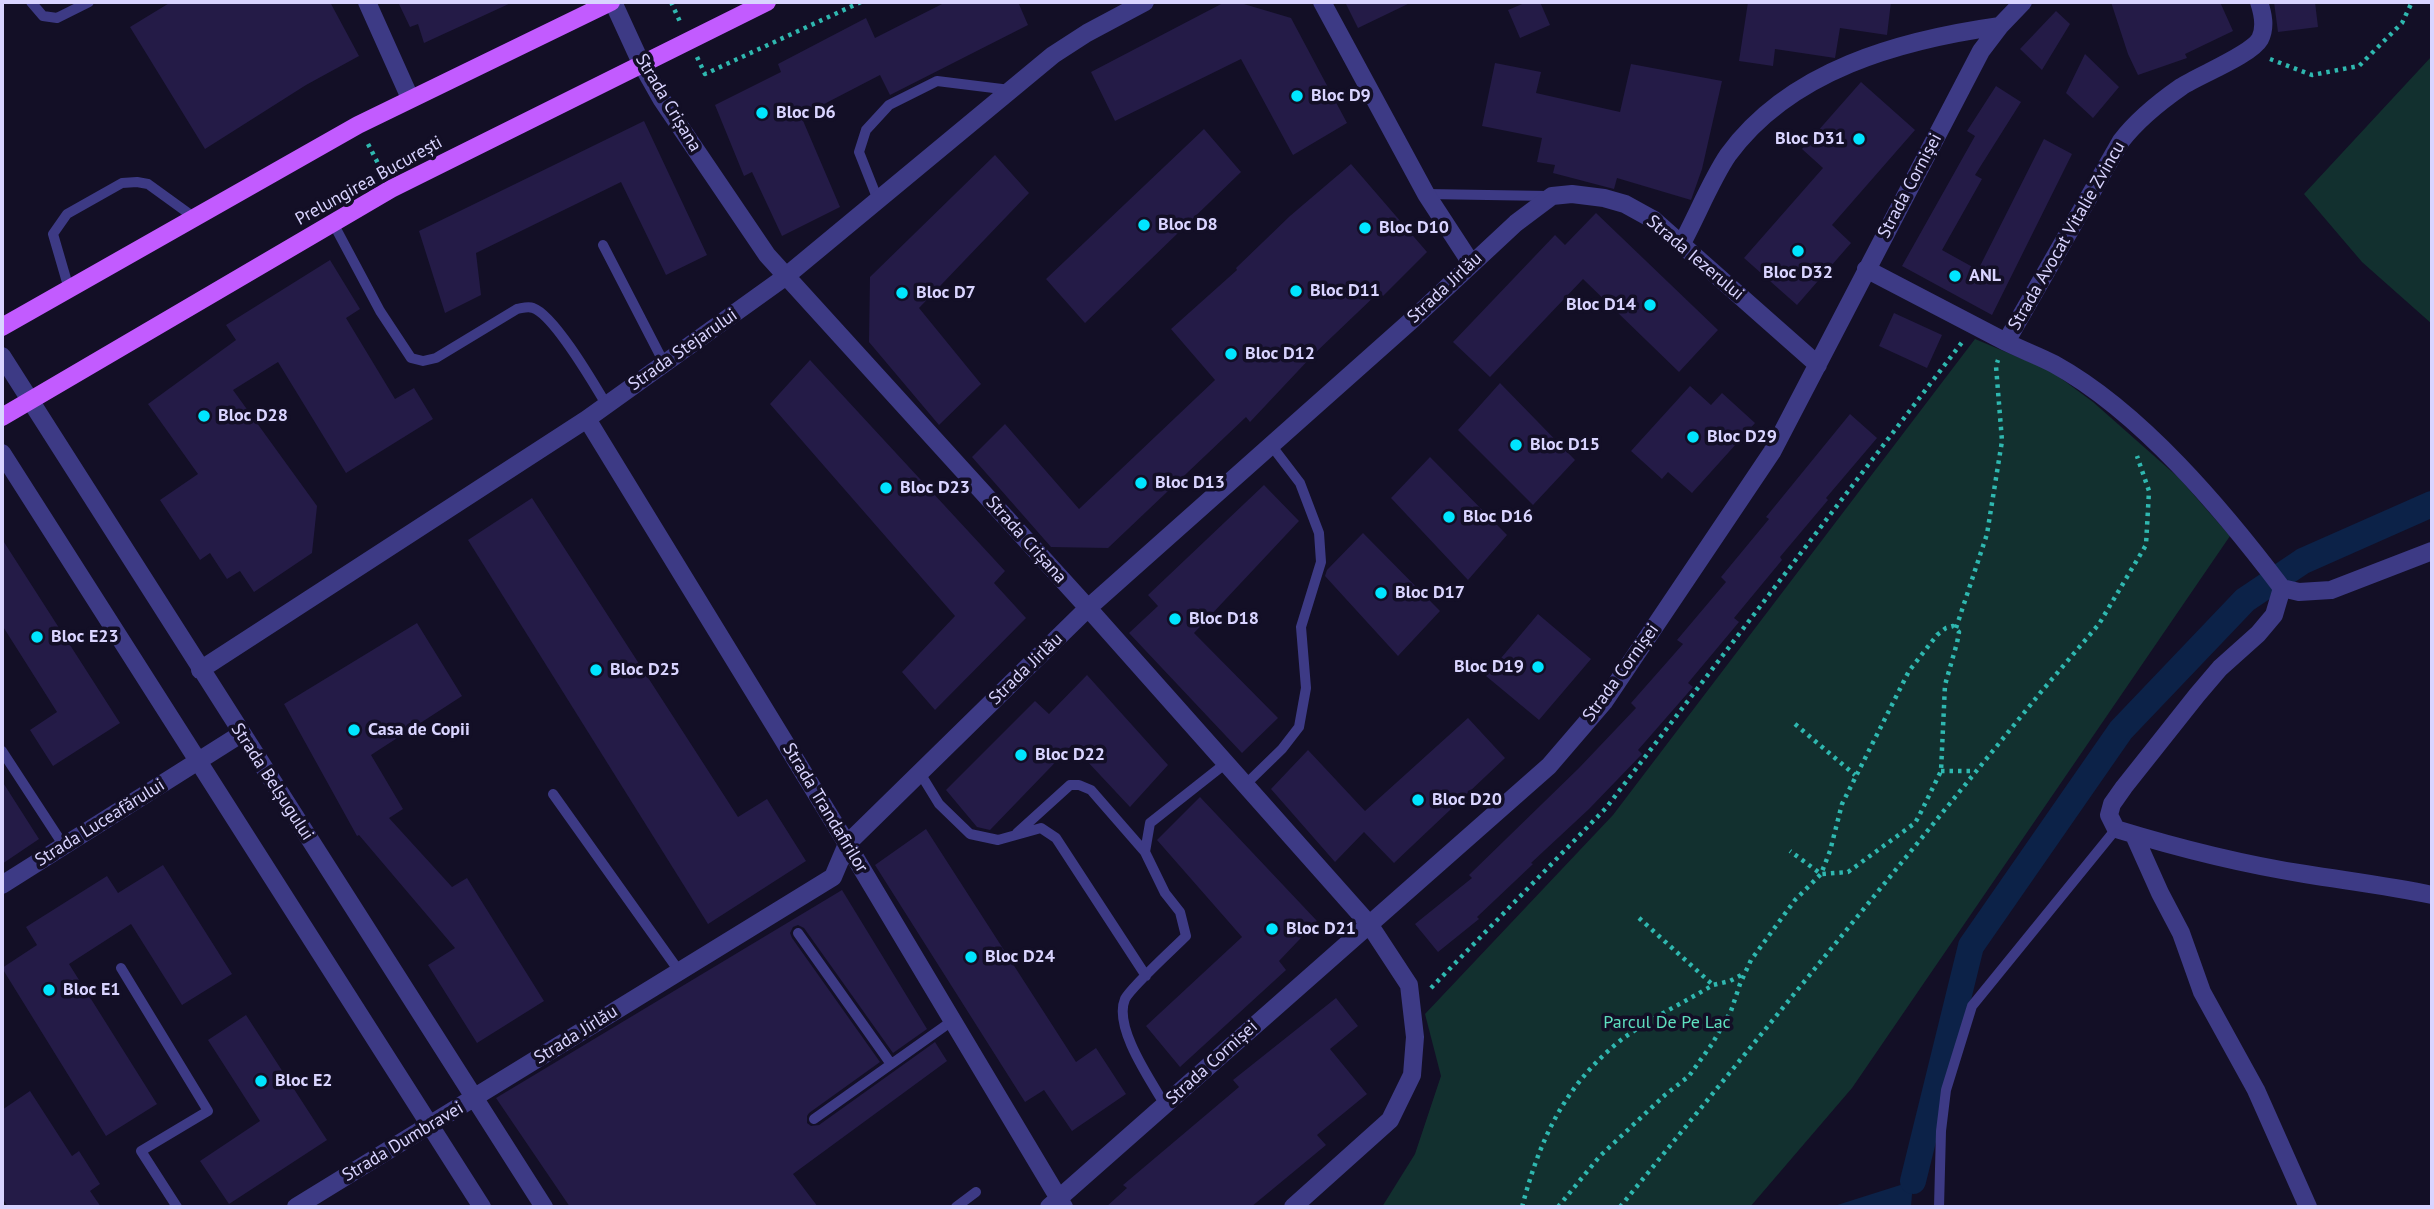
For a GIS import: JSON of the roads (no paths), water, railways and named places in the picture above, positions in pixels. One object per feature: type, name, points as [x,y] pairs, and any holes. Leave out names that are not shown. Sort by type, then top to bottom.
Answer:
[{"type":"main road","points":[[2,327],[358,125],[612,2]]},
{"type":"main road","name":"Prelungirea București","points":[[2,418],[391,189],[767,2]]},
{"type":"street","points":[[367,2],[410,98]]},
{"type":"street","name":"Strada Crișana","points":[[612,2],[662,100],[767,255],[1088,608],[1369,924],[1409,985],[1415,1037],[1412,1075],[1390,1120],[1293,1207]]},
{"type":"street","name":"Strada Stejarului","points":[[201,670],[587,419],[785,277],[1053,55],[1145,2]]},
{"type":"street","points":[[1322,2],[1426,194],[1471,263]]},
{"type":"street","name":"Strada Cornișei","points":[[1057,1205],[1165,1105],[1549,766],[1604,702],[1772,452],[1981,51],[2022,2]]},
{"type":"street","name":"Strada Avocat Vitalie Zvincu","points":[[1866,270],[2006,342],[2121,141],[2137,121],[2184,86],[2249,50],[2259,40],[2263,28],[2263,14],[2259,2]]},
{"type":"street","points":[[1681,245],[1727,157],[1761,117],[1797,90],[1834,71],[1926,39],[2000,26]]},
{"type":"street","name":"Strada Iezerului","points":[[1552,196],[1573,194],[1604,198],[1625,204],[1654,220],[1818,365]]},
{"type":"street","name":"Strada Jirlău","points":[[474,1099],[833,877],[847,844],[1088,608],[1413,319],[1516,223],[1552,196]]},
{"type":"street","points":[[2006,342],[2054,365],[2098,393],[2141,430],[2209,496],[2282,588],[2298,592],[2331,590],[2432,551]]},
{"type":"street","name":"Strada Belșugului","points":[[2,356],[544,1207]]},
{"type":"street","name":"Strada Trandafirilor","points":[[587,419],[847,844],[1057,1205]]},
{"type":"street","points":[[2,453],[482,1207]]},
{"type":"street","points":[[2282,588],[2274,615],[2258,634],[2220,668],[2197,695],[2112,804],[2109,815],[2116,829],[2232,860],[2432,895]]},
{"type":"street","name":"Strada Luceafărului","points":[[2,885],[241,734]]},
{"type":"street","points":[[2134,835],[2181,933],[2202,992],[2256,1090],[2308,1207]]},
{"type":"street","name":"Strada Dumbravei","points":[[296,1207],[474,1099]]},
{"type":"lane","points":[[31,2],[43,16],[57,18],[89,2]]},
{"type":"lane","points":[[878,200],[859,152],[866,130],[889,105],[937,81],[1010,90]]},
{"type":"lane","points":[[69,289],[54,234],[67,214],[122,183],[148,184],[195,218]]},
{"type":"lane","name":"Strada Iezerului","points":[[1426,194],[1552,196]]},
{"type":"lane","points":[[333,223],[380,311],[411,358],[423,361],[436,358],[517,309],[531,307],[542,312],[554,326],[606,404]]},
{"type":"lane","points":[[603,245],[664,363]]},
{"type":"lane","points":[[1245,785],[1282,749],[1299,727],[1306,688],[1301,627],[1321,562],[1319,533],[1300,483],[1271,445]]},
{"type":"lane","points":[[2,751],[64,846]]},
{"type":"lane","points":[[1145,852],[1150,823],[1226,763]]},
{"type":"lane","points":[[920,773],[939,804],[970,834],[998,840],[1041,828],[1056,838],[1146,976]]},
{"type":"lane","points":[[1016,834],[1070,785],[1091,790],[1145,852],[1161,885],[1180,912],[1186,936],[1125,999],[1122,1019],[1133,1049],[1165,1105]]},
{"type":"lane","points":[[553,794],[679,971]]},
{"type":"lane","points":[[1939,1207],[1941,1130],[1946,1090],[1972,1006],[2116,829]]},
{"type":"lane","points":[[798,933],[891,1064]]},
{"type":"lane","points":[[121,968],[208,1111],[141,1151],[177,1207]]},
{"type":"lane","points":[[814,1119],[952,1021]]},
{"type":"lane","points":[[956,1207],[976,1192]]},
{"type":"water","points":[[1913,1181],[1911,1207],[1831,1207]]},
{"type":"waterway","points":[[1913,1181],[1971,946],[2121,730],[2245,600],[2303,561],[2432,504]]},
{"type":"place","name":"Bloc D9","points":[[1297,96]]},
{"type":"place","name":"Bloc D6","points":[[762,113]]},
{"type":"place","name":"Bloc D31","points":[[1859,139]]},
{"type":"place","name":"Bloc D8","points":[[1144,225]]},
{"type":"place","name":"Bloc D10","points":[[1365,228]]},
{"type":"place","name":"Bloc D32","points":[[1798,251]]},
{"type":"place","name":"ANL","points":[[1955,276]]},
{"type":"place","name":"Bloc D11","points":[[1296,291]]},
{"type":"place","name":"Bloc D7","points":[[902,293]]},
{"type":"place","name":"Bloc D14","points":[[1650,305]]},
{"type":"place","name":"Bloc D12","points":[[1231,354]]},
{"type":"place","name":"Bloc D28","points":[[204,416]]},
{"type":"place","name":"Bloc D29","points":[[1693,437]]},
{"type":"place","name":"Bloc D15","points":[[1516,445]]},
{"type":"place","name":"Bloc D13","points":[[1141,483]]},
{"type":"place","name":"Bloc D23","points":[[886,488]]},
{"type":"place","name":"Bloc D16","points":[[1449,517]]},
{"type":"place","name":"Bloc D17","points":[[1381,593]]},
{"type":"place","name":"Bloc D18","points":[[1175,619]]},
{"type":"place","name":"Bloc E23","points":[[37,637]]},
{"type":"place","name":"Bloc D19","points":[[1538,667]]},
{"type":"place","name":"Bloc D25","points":[[596,670]]},
{"type":"place","name":"Casa de Copii","points":[[354,730]]},
{"type":"place","name":"Bloc D22","points":[[1021,755]]},
{"type":"place","name":"Bloc D20","points":[[1418,800]]},
{"type":"place","name":"Bloc D21","points":[[1272,929]]},
{"type":"place","name":"Bloc D24","points":[[971,957]]},
{"type":"place","name":"Bloc E1","points":[[49,990]]},
{"type":"place","name":"Bloc E2","points":[[261,1081]]},
{"type":"park label","name":"Parcul De Pe Lac","points":[[1667,1023]]}]
